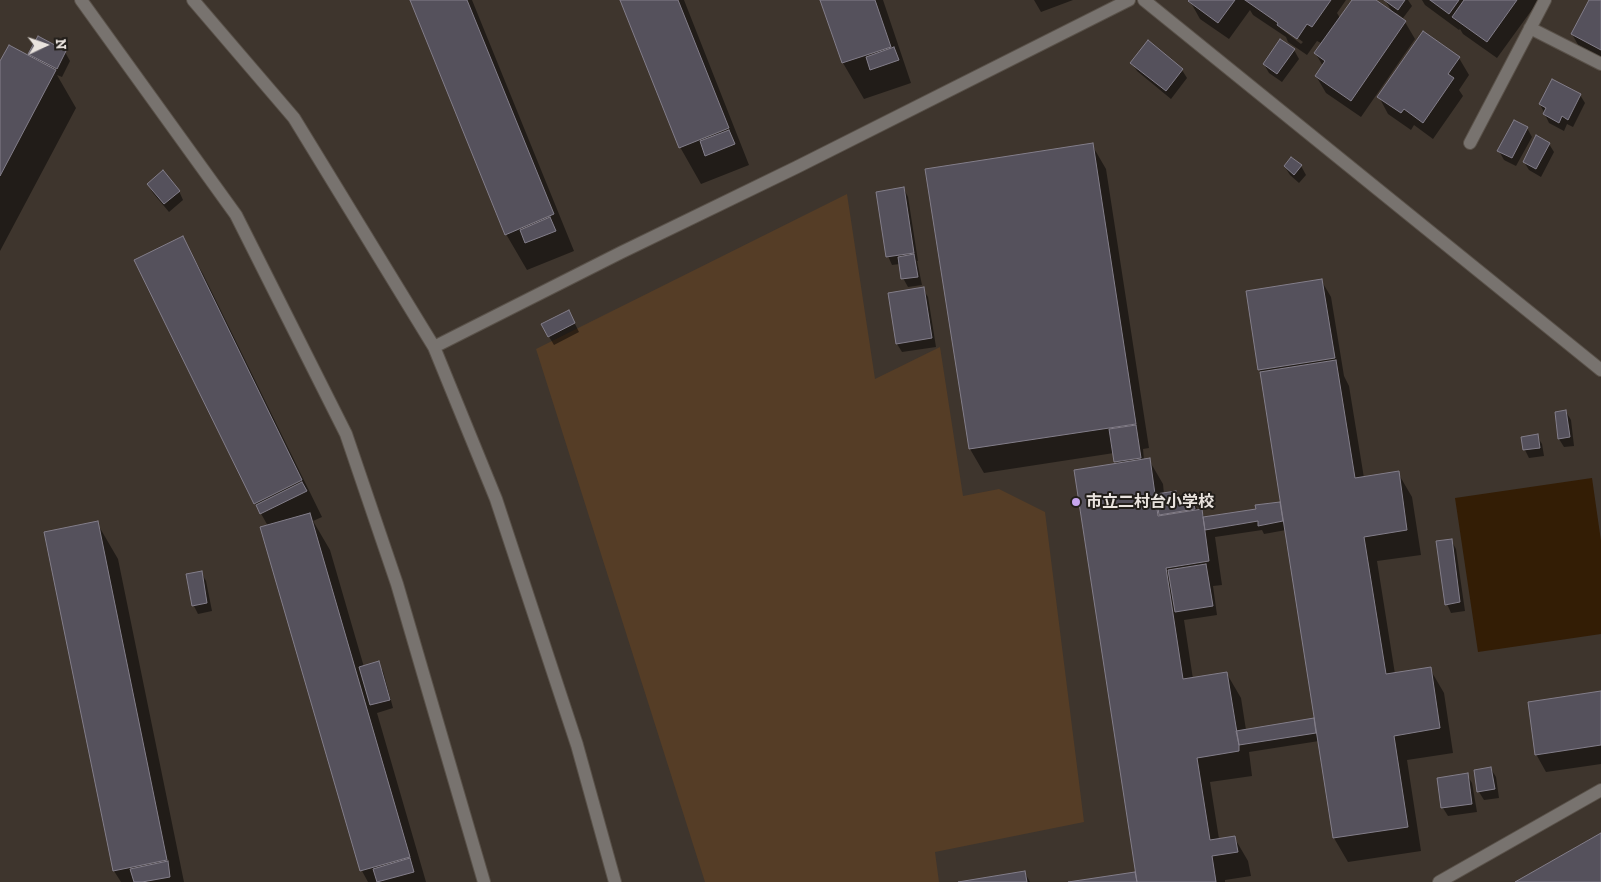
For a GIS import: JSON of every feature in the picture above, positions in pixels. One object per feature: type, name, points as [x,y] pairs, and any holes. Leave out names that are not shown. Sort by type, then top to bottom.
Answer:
[{"type":"street","points":[[81,0],[236,215],[346,434],[397,584],[484,882]]},
{"type":"street","points":[[193,0],[294,118],[434,347],[496,499],[577,744],[615,882]]},
{"type":"street","points":[[434,347],[620,252],[806,162],[1129,0]]},
{"type":"street","points":[[1144,0],[1601,370]]},
{"type":"street","points":[[1470,144],[1545,0]]},
{"type":"street","points":[[1530,28],[1601,64]]},
{"type":"street","points":[[1439,882],[1601,790]]},
{"type":"shaded area","points":[[847,194],[875,379],[940,347],[963,496],[999,489],[1045,512],[1084,822],[935,852],[939,882],[705,882],[536,349]]},
{"type":"shaded area","points":[[1592,478],[1601,541],[1601,634],[1478,652],[1455,498]]},
{"type":"building","points":[[410,0],[467,0],[554,214],[505,235]]},
{"type":"building","points":[[620,0],[678,0],[729,128],[679,148]]},
{"type":"building","points":[[820,0],[875,0],[891,47],[842,63]]},
{"type":"building","points":[[1189,0],[1235,0],[1218,23]]},
{"type":"building","points":[[1245,0],[1331,0],[1312,27],[1307,24],[1297,39]]},
{"type":"building","points":[[1352,0],[1376,0],[1406,21],[1351,101],[1315,76],[1325,61],[1314,53]]},
{"type":"building","points":[[1384,0],[1405,0],[1398,10]]},
{"type":"building","points":[[1430,0],[1459,0],[1449,14]]},
{"type":"building","points":[[1464,0],[1517,0],[1487,42],[1452,17]]},
{"type":"building","points":[[1589,0],[1601,0],[1601,50],[1571,34]]},
{"type":"building","points":[[1423,31],[1460,57],[1448,74],[1454,78],[1423,123],[1404,109],[1401,113],[1377,97]]},
{"type":"building","points":[[38,36],[66,51],[57,69],[28,54]]},
{"type":"building","points":[[1280,39],[1295,49],[1277,74],[1263,64]]},
{"type":"building","points":[[1148,40],[1183,69],[1166,91],[1130,63]]},
{"type":"building","points":[[9,45],[56,70],[0,176],[0,61]]},
{"type":"building","points":[[894,47],[899,60],[870,70],[866,57]]},
{"type":"building","points":[[1552,79],[1581,94],[1568,120],[1562,116],[1559,123],[1543,114],[1546,108],[1539,104]]},
{"type":"building","points":[[1514,120],[1528,127],[1512,158],[1497,151]]},
{"type":"building","points":[[729,130],[735,144],[705,156],[700,141]]},
{"type":"building","points":[[1536,135],[1550,143],[1536,169],[1523,162]]},
{"type":"building","points":[[1093,143],[1136,424],[969,449],[925,169]]},
{"type":"building","points":[[1291,157],[1302,165],[1294,175],[1284,166]]},
{"type":"building","points":[[163,170],[180,191],[164,204],[147,184]]},
{"type":"building","points":[[904,187],[914,253],[886,257],[876,192]]},
{"type":"building","points":[[550,217],[556,231],[525,243],[520,230]]},
{"type":"building","points":[[183,236],[302,480],[254,504],[134,260]]},
{"type":"building","points":[[914,254],[918,277],[901,279],[898,257]]},
{"type":"building","points":[[1322,279],[1335,358],[1258,370],[1246,291]]},
{"type":"building","points":[[924,287],[932,338],[896,344],[888,293]]},
{"type":"building","points":[[569,310],[575,323],[548,337],[541,324]]},
{"type":"building","points":[[1336,360],[1355,478],[1399,471],[1407,530],[1364,537],[1386,674],[1431,667],[1440,728],[1394,736],[1408,827],[1333,838],[1260,372]]},
{"type":"building","points":[[1566,410],[1570,437],[1558,439],[1555,412]]},
{"type":"building","points":[[1136,425],[1141,458],[1114,462],[1109,429]]},
{"type":"building","points":[[1538,434],[1540,448],[1523,450],[1521,437]]},
{"type":"building","points":[[1150,458],[1158,516],[1202,509],[1209,561],[1166,568],[1183,679],[1227,672],[1239,745],[1239,751],[1197,758],[1210,840],[1235,836],[1238,852],[1212,856],[1216,882],[1137,882],[1074,470]]},
{"type":"building","points":[[302,482],[307,491],[260,514],[256,505]]},
{"type":"building","points":[[1176,491],[1178,502],[1193,500],[1195,509],[1159,515],[1156,494]]},
{"type":"building","points":[[1280,502],[1283,521],[1258,526],[1258,521],[1205,530],[1203,517],[1256,509],[1255,505]]},
{"type":"building","points":[[310,513],[410,857],[360,871],[260,527]]},
{"type":"building","points":[[98,521],[167,860],[113,871],[44,532]]},
{"type":"building","points":[[1452,539],[1460,602],[1445,605],[1436,541]]},
{"type":"building","points":[[1206,564],[1213,606],[1175,612],[1168,570]]},
{"type":"building","points":[[202,571],[207,603],[192,606],[186,574]]},
{"type":"building","points":[[379,661],[390,700],[370,705],[359,667]]},
{"type":"building","points":[[1601,691],[1601,745],[1535,755],[1528,702]]},
{"type":"building","points":[[1314,718],[1316,733],[1239,745],[1236,731]]},
{"type":"building","points":[[1491,767],[1495,789],[1477,792],[1474,770]]},
{"type":"building","points":[[1468,773],[1472,804],[1441,808],[1437,778]]},
{"type":"building","points":[[1601,833],[1601,882],[1515,882]]},
{"type":"building","points":[[410,858],[414,872],[377,882],[373,869]]},
{"type":"building","points":[[168,861],[170,877],[134,882],[130,869]]},
{"type":"building","points":[[1025,871],[1027,882],[958,882]]},
{"type":"building","points":[[1135,872],[1137,882],[1068,882]]},
{"type":"place","name":"市立二村台小学校","points":[[1076,502]]}]
